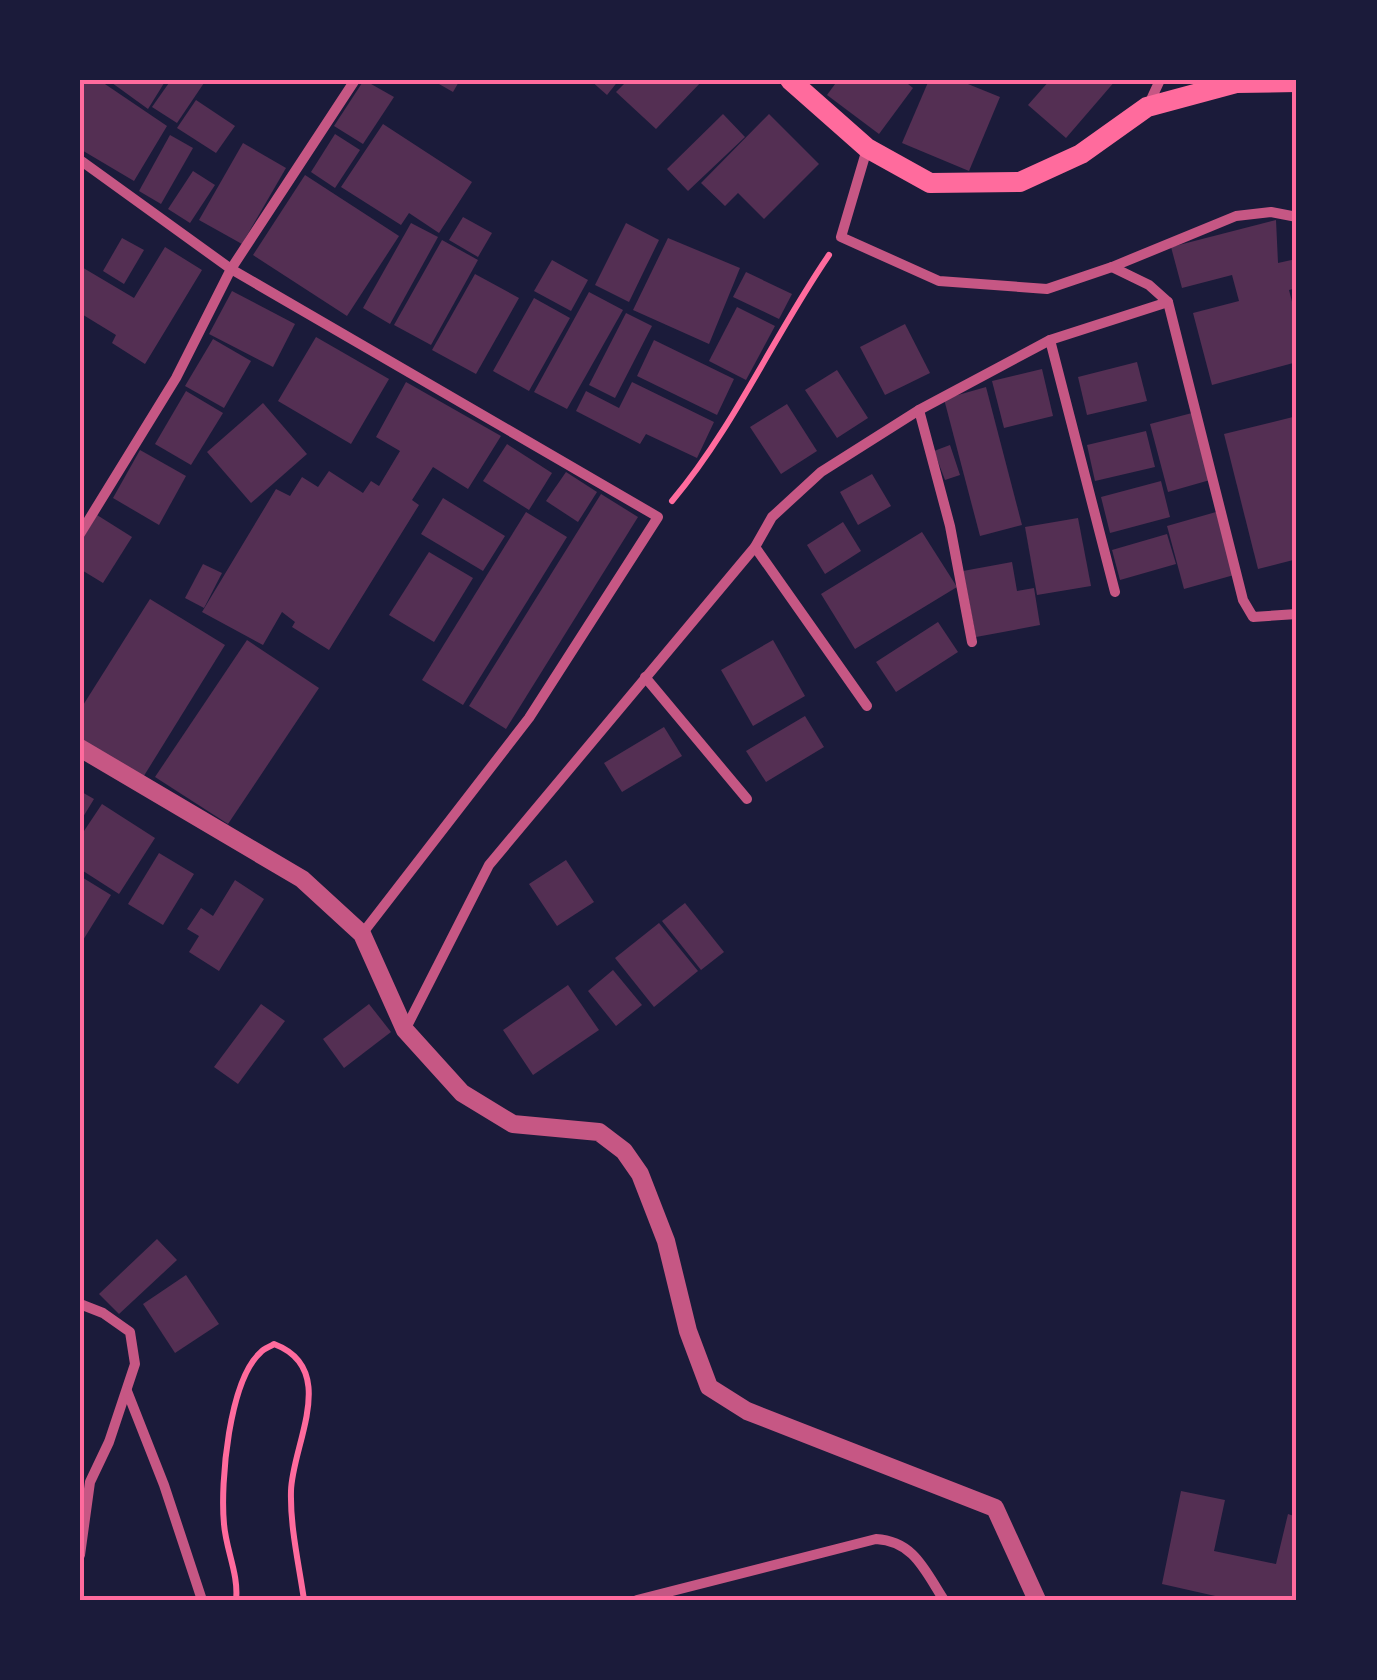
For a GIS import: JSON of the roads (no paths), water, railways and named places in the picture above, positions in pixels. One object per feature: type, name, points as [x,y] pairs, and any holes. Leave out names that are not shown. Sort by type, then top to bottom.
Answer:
[{"type":"main road","points":[[790,80],[867,148],[930,182],[1020,182],[1081,154],[1147,107],[1236,83],[1297,82]]},
{"type":"street","points":[[80,534],[176,378],[231,270],[355,80]]},
{"type":"street","points":[[1147,107],[1160,80]]},
{"type":"street","points":[[867,148],[842,237],[938,281],[1047,289],[1236,216],[1271,212],[1297,217]]},
{"type":"street","points":[[80,160],[231,270],[658,517],[529,718],[362,934]]},
{"type":"street","points":[[1112,266],[1149,285],[1168,302],[1243,600],[1253,616],[1297,614]]},
{"type":"street","points":[[405,1030],[489,865],[755,547],[772,517],[820,472],[918,410],[1050,340],[1168,302]]},
{"type":"street","points":[[1050,340],[1115,592]]},
{"type":"street","points":[[918,410],[950,526],[972,642]]},
{"type":"street","points":[[755,547],[867,706]]},
{"type":"street","points":[[645,677],[746,799]]},
{"type":"street","points":[[80,748],[302,879],[362,934],[405,1030],[462,1093],[513,1124],[599,1132],[624,1151],[640,1174],[666,1240],[688,1332],[709,1387],[747,1412],[995,1508],[1037,1600]]},
{"type":"street","points":[[80,1304],[130,1332],[135,1364],[90,1482],[80,1555]]},
{"type":"street","points":[[127,1392],[202,1600]]},
{"type":"street","points":[[638,1600],[876,1539],[896,1540],[912,1550],[944,1600]]}]
